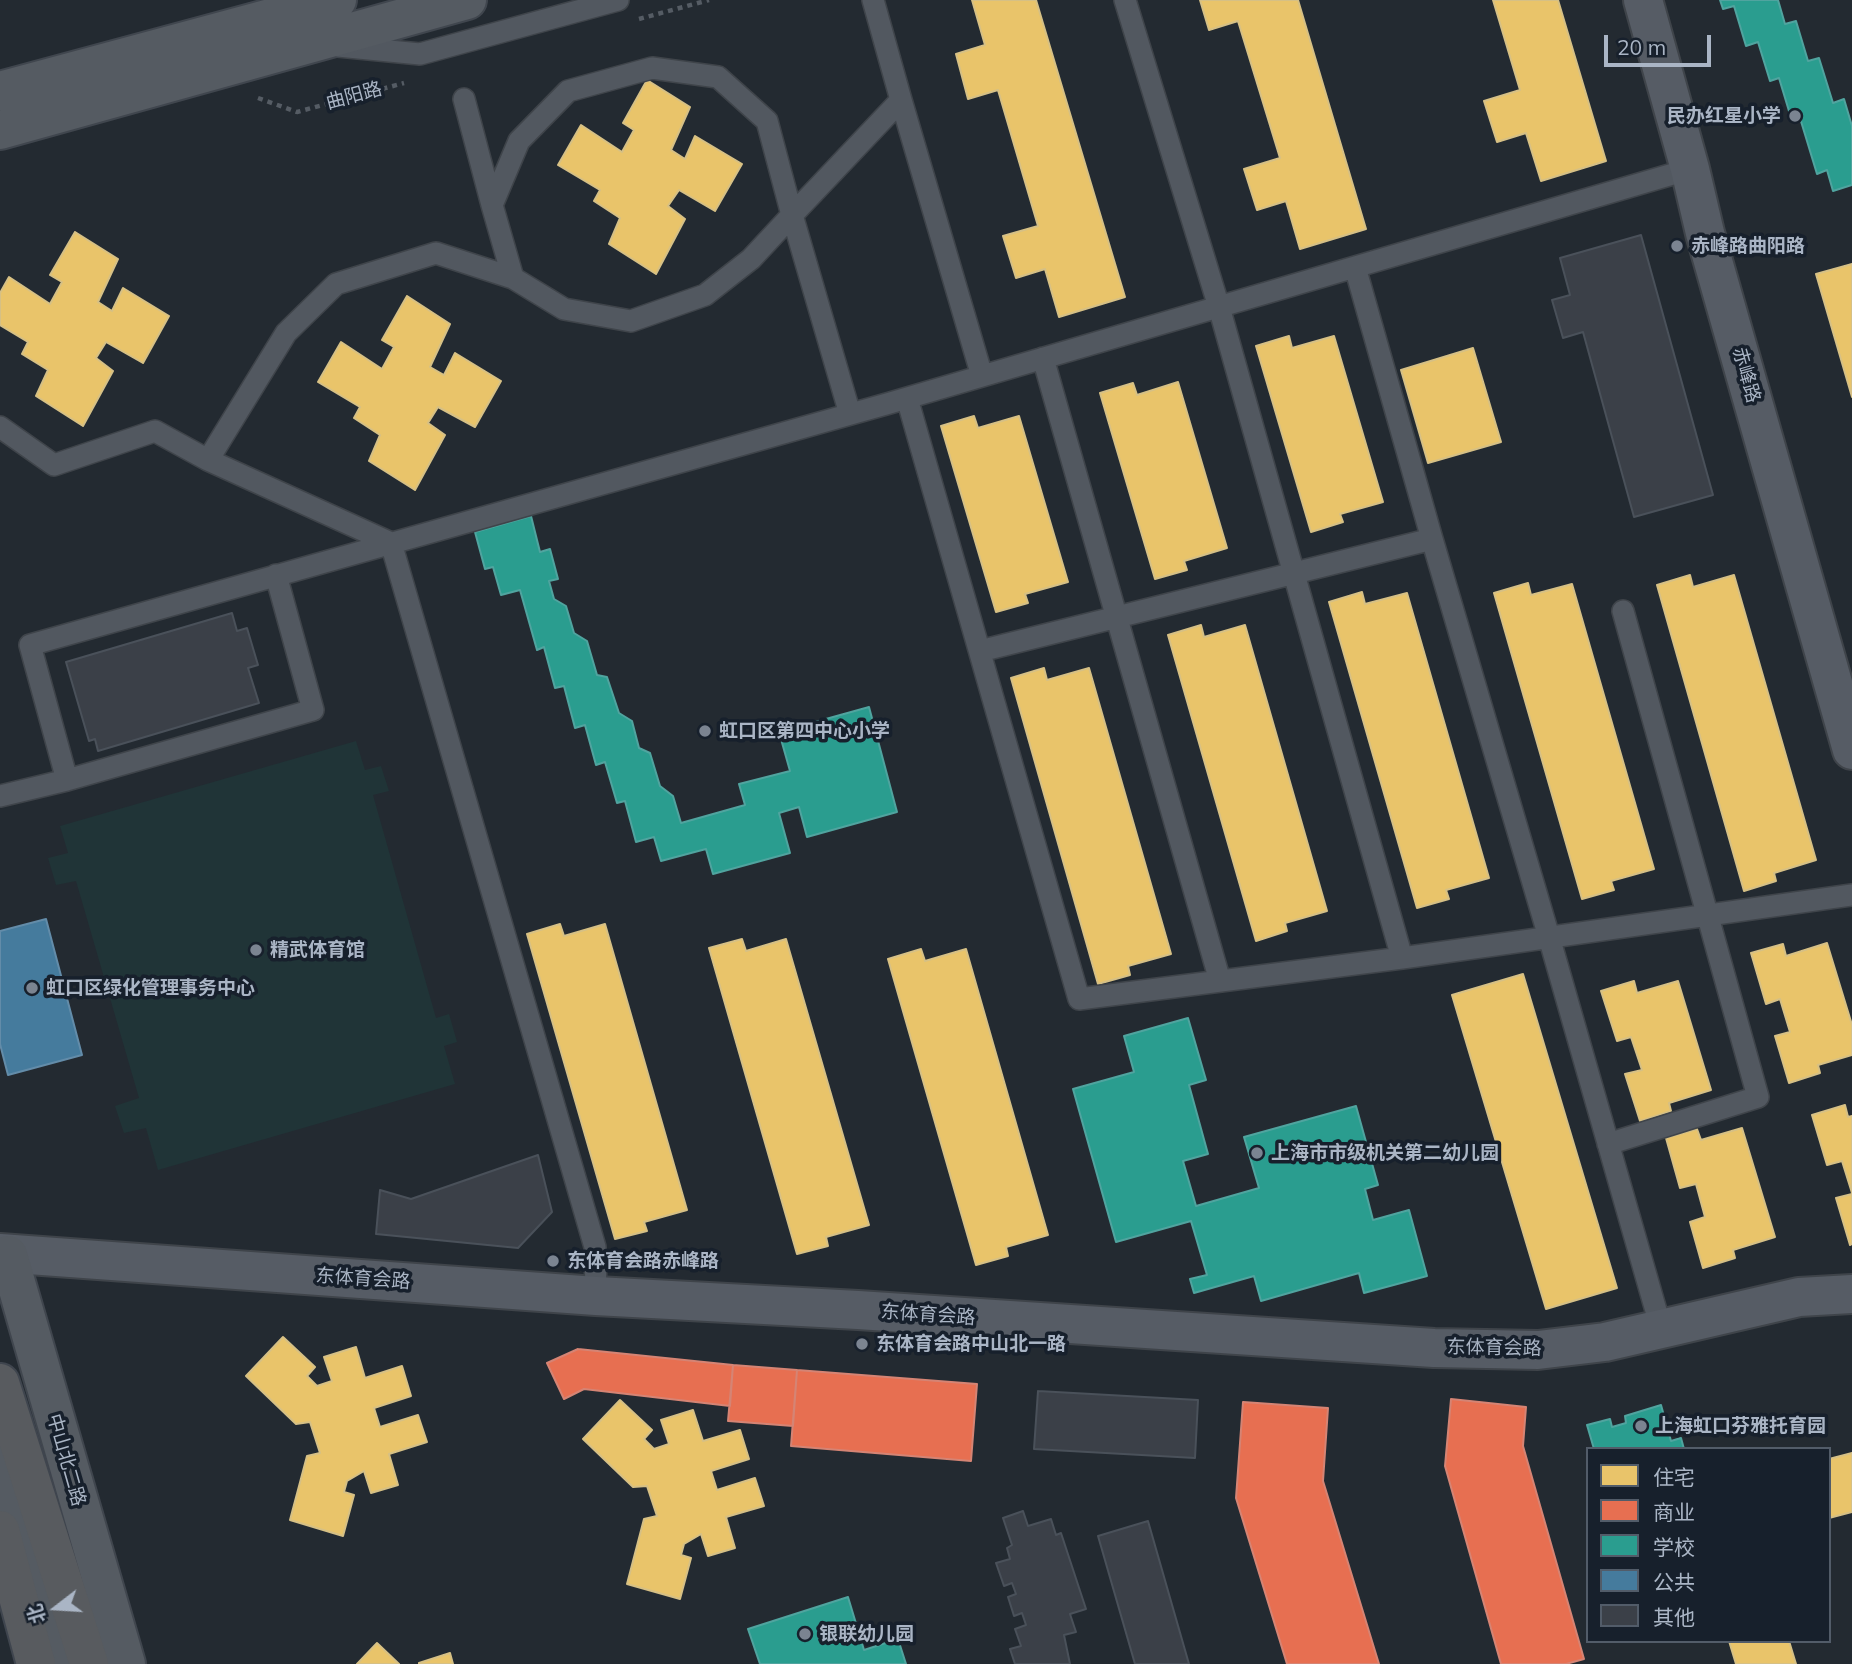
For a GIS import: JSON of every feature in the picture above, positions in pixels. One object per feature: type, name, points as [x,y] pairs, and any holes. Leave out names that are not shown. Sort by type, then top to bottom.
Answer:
[{"type":"highway","points":[[0,1383],[89,1664]]},
{"type":"highway","points":[[0,1530],[36,1664]]},
{"type":"main road","points":[[0,91],[337,0]]},
{"type":"main road","points":[[0,130],[467,0]]},
{"type":"main road","name":"中山北二路","points":[[4,1254],[126,1664]]},
{"type":"main road","points":[[0,1453],[61,1664]]},
{"type":"main road","points":[[42,1592],[76,1664]]},
{"type":"street","name":"赤峰路","points":[[1643,0],[1705,233],[1849,728]]},
{"type":"street","name":"东体育会路","points":[[4,1254],[596,1296],[1434,1348],[1538,1350],[1605,1342],[1799,1297],[1852,1294]]},
{"type":"lane","points":[[308,43],[420,54],[618,0]]},
{"type":"lane","points":[[873,0],[982,376]]},
{"type":"lane","points":[[1125,0],[1219,307],[1402,958]]},
{"type":"lane","points":[[492,205],[519,141],[568,91],[652,68],[718,77],[767,121],[850,414]]},
{"type":"lane","points":[[464,99],[513,278]]},
{"type":"lane","points":[[208,460],[286,333],[336,284],[436,253],[513,278],[565,309],[631,321],[705,295],[751,259],[901,100]]},
{"type":"lane","points":[[67,780],[30,645],[907,398],[1690,169]]},
{"type":"lane","points":[[1354,267],[1661,1328]]},
{"type":"lane","points":[[1043,358],[1220,981]]},
{"type":"lane","points":[[907,398],[1079,999],[1402,958],[1852,895]]},
{"type":"lane","points":[[0,427],[54,465],[155,431],[208,460],[391,543],[594,1247],[596,1296]]},
{"type":"lane","points":[[980,652],[1432,539]]},
{"type":"lane","points":[[0,796],[67,780],[313,710],[276,575]]},
{"type":"lane","points":[[1608,1144],[1758,1097],[1623,611]]},
{"type":"path","points":[[635,21],[709,0]]},
{"type":"path","name":"曲阳路","points":[[245,101],[258,98],[297,111],[415,80]]},
{"type":"green space","name":"精武体育馆","points":[[356,741],[365,770],[381,766],[389,791],[373,795],[436,1018],[449,1014],[457,1042],[444,1046],[455,1084],[158,1170],[146,1128],[124,1133],[115,1106],[139,1098],[76,881],[56,885],[48,858],[68,853],[60,826]]},
{"type":"building: 住宅","points":[[972,0],[1036,0],[1125,297],[1059,317],[1045,269],[1016,278],[1003,236],[1038,226],[998,90],[968,99],[956,54],[985,45]]},
{"type":"building: 住宅","points":[[1200,0],[1298,0],[1366,229],[1300,249],[1286,201],[1257,210],[1244,169],[1280,158],[1238,21],[1209,30]]},
{"type":"building: 住宅","points":[[1493,0],[1558,0],[1606,161],[1541,181],[1526,133],[1497,142],[1484,101],[1520,90]]},
{"type":"building: 住宅","points":[[647,80],[690,107],[671,150],[685,159],[695,136],[742,164],[715,211],[679,190],[668,206],[685,219],[656,274],[609,244],[620,218],[594,201],[600,190],[558,165],[581,125],[622,152],[634,130],[623,123]]},
{"type":"building: 住宅","points":[[75,232],[118,259],[98,302],[112,311],[123,288],[169,316],[143,363],[106,342],[96,358],[113,371],[83,426],[36,396],[48,370],[22,354],[28,342],[0,325],[0,293],[9,277],[50,304],[62,282],[50,275]]},
{"type":"building: 住宅","points":[[1852,264],[1852,397],[1816,274]]},
{"type":"building: 住宅","points":[[407,296],[450,324],[430,367],[444,375],[455,353],[501,381],[475,427],[438,407],[428,423],[445,435],[415,490],[369,461],[380,435],[354,418],[360,407],[318,382],[341,342],[382,369],[394,347],[382,340]]},
{"type":"building: 住宅","points":[[1289,336],[1292,348],[1334,336],[1383,502],[1340,514],[1343,522],[1311,532],[1256,346]]},
{"type":"building: 住宅","points":[[1473,348],[1501,442],[1428,463],[1401,370]]},
{"type":"building: 住宅","points":[[1178,382],[1227,548],[1184,561],[1187,570],[1155,579],[1100,393],[1133,383],[1137,395]]},
{"type":"building: 住宅","points":[[974,416],[978,428],[1019,416],[1068,582],[1025,594],[1028,603],[996,612],[941,426]]},
{"type":"building: 住宅","points":[[1690,575],[1693,587],[1734,575],[1816,860],[1774,873],[1776,881],[1744,891],[1657,585]]},
{"type":"building: 住宅","points":[[1528,583],[1531,595],[1572,584],[1654,869],[1611,881],[1614,890],[1582,899],[1494,593]]},
{"type":"building: 住宅","points":[[1362,592],[1365,604],[1407,593],[1489,878],[1446,890],[1449,899],[1417,908],[1329,602]]},
{"type":"building: 住宅","points":[[1201,625],[1204,637],[1245,625],[1327,911],[1285,923],[1287,931],[1256,941],[1168,635]]},
{"type":"building: 住宅","points":[[1044,668],[1047,680],[1089,668],[1171,954],[1128,966],[1130,975],[1098,984],[1011,678]]},
{"type":"building: 住宅","points":[[560,924],[564,936],[605,924],[687,1210],[644,1222],[647,1231],[615,1239],[527,934]]},
{"type":"building: 住宅","points":[[742,939],[746,951],[786,939],[869,1225],[826,1237],[828,1246],[797,1254],[709,948]]},
{"type":"building: 住宅","points":[[1827,943],[1852,1025],[1852,1055],[1818,1065],[1820,1073],[1789,1083],[1775,1036],[1790,1032],[1780,999],[1766,1004],[1751,953],[1783,944],[1786,956]]},
{"type":"building: 住宅","points":[[921,949],[925,961],[966,949],[1048,1235],[1006,1247],[1008,1256],[976,1265],[888,959]]},
{"type":"building: 住宅","points":[[1523,974],[1617,1288],[1546,1309],[1452,995]]},
{"type":"building: 住宅","points":[[1634,981],[1637,993],[1678,981],[1711,1090],[1669,1103],[1671,1111],[1640,1121],[1625,1074],[1642,1070],[1631,1037],[1617,1041],[1601,991]]},
{"type":"building: 住宅","points":[[1845,1105],[1848,1117],[1852,1116],[1852,1193],[1842,1161],[1827,1165],[1812,1115]]},
{"type":"building: 住宅","points":[[1742,1128],[1775,1237],[1733,1250],[1735,1258],[1703,1268],[1690,1222],[1705,1217],[1696,1184],[1680,1188],[1666,1138],[1697,1129],[1701,1140]]},
{"type":"building: 住宅","points":[[1852,1194],[1852,1244],[1850,1245],[1836,1198]]},
{"type":"building: 住宅","points":[[283,1337],[315,1367],[307,1376],[317,1386],[332,1381],[324,1357],[356,1347],[365,1378],[402,1366],[411,1396],[374,1408],[380,1427],[418,1415],[427,1442],[389,1454],[398,1485],[371,1493],[364,1471],[347,1481],[344,1492],[354,1495],[343,1536],[290,1520],[307,1456],[320,1453],[310,1422],[296,1424],[246,1376]]},
{"type":"building: 住宅","points":[[620,1400],[652,1430],[644,1439],[654,1449],[669,1444],[661,1420],[693,1410],[703,1441],[740,1430],[749,1459],[711,1471],[717,1490],[755,1478],[764,1506],[726,1517],[735,1548],[708,1556],[701,1534],[684,1544],[681,1555],[691,1558],[680,1599],[627,1584],[644,1519],[657,1516],[647,1486],[633,1487],[583,1439]]},
{"type":"building: 住宅","points":[[1852,1453],[1852,1512],[1831,1517],[1831,1458]]},
{"type":"building: 住宅","points":[[377,1643],[399,1664],[357,1664]]},
{"type":"building: 住宅","points":[[1730,1643],[1790,1643],[1796,1664],[1736,1664]]},
{"type":"building: 住宅","points":[[450,1653],[453,1664],[419,1664],[419,1663]]},
{"type":"building: 商业","points":[[578,1349],[733,1365],[730,1406],[584,1389],[564,1399],[547,1363]]},
{"type":"building: 商业","points":[[733,1365],[797,1370],[793,1426],[728,1421]]},
{"type":"building: 商业","points":[[797,1370],[977,1384],[971,1461],[791,1446]]},
{"type":"building: 商业","points":[[1451,1399],[1526,1407],[1523,1446],[1584,1659],[1566,1664],[1501,1664],[1445,1466]]},
{"type":"building: 商业","points":[[1243,1402],[1328,1408],[1323,1481],[1379,1664],[1287,1664],[1236,1498]]},
{"type":"building: 学校","points":[[1720,0],[1778,0],[1785,24],[1796,21],[1808,61],[1819,58],[1833,103],[1844,99],[1852,126],[1852,185],[1833,191],[1827,170],[1817,174],[1800,118],[1792,121],[1779,78],[1770,81],[1758,42],[1746,46],[1734,6],[1723,9]]},
{"type":"building: 学校","points":[[531,516],[540,552],[550,549],[558,579],[549,581],[554,599],[566,606],[574,633],[587,641],[597,675],[607,677],[619,713],[632,721],[639,748],[650,753],[660,786],[673,796],[681,823],[745,805],[739,784],[790,771],[779,732],[869,707],[897,812],[807,837],[799,807],[779,813],[790,853],[713,874],[706,849],[661,861],[654,837],[636,842],[625,801],[617,803],[605,762],[596,765],[585,725],[575,728],[564,686],[555,688],[544,647],[537,650],[520,590],[501,595],[493,567],[485,569],[475,532]]},
{"type":"building: 学校","points":[[1188,1018],[1206,1080],[1189,1085],[1208,1154],[1183,1161],[1196,1206],[1259,1188],[1244,1137],[1356,1106],[1378,1185],[1365,1189],[1373,1220],[1409,1210],[1427,1276],[1364,1293],[1359,1273],[1261,1301],[1254,1276],[1194,1293],[1190,1279],[1207,1275],[1191,1221],[1116,1242],[1073,1089],[1134,1072],[1124,1036]]},
{"type":"building: 学校","name":"上海虹口芬雅托育园","points":[[1661,1405],[1671,1441],[1681,1438],[1683,1447],[1593,1447],[1587,1425],[1610,1419],[1612,1427],[1626,1423],[1625,1416]]},
{"type":"building: 学校","name":"银联幼儿园","points":[[848,1597],[864,1650],[898,1639],[906,1664],[760,1664],[748,1629]]},
{"type":"building: 公共","name":"虹口区绿化管理事务中心","points":[[46,919],[82,1055],[8,1075],[0,1044],[0,931]]},
{"type":"building: 其他","points":[[1641,235],[1713,495],[1634,517],[1583,332],[1563,338],[1552,300],[1570,295],[1560,258]]},
{"type":"building: 其他","points":[[232,613],[237,631],[247,628],[258,665],[248,668],[259,703],[98,751],[95,739],[89,741],[66,662]]},
{"type":"building: 其他","points":[[538,1155],[552,1212],[518,1248],[376,1234],[380,1190],[411,1199]]},
{"type":"building: 其他","points":[[1038,1391],[1198,1400],[1195,1458],[1034,1449]]},
{"type":"building: 其他","points":[[1023,1511],[1028,1526],[1051,1519],[1056,1535],[1061,1533],[1086,1609],[1070,1614],[1076,1632],[1064,1635],[1070,1664],[1015,1664],[1010,1649],[1021,1646],[1015,1629],[1026,1625],[1022,1613],[1014,1616],[1008,1597],[1016,1594],[1012,1583],[1004,1586],[996,1563],[1010,1559],[1007,1548],[1012,1545],[1003,1518]]},
{"type":"building: 其他","points":[[1148,1521],[1189,1664],[1135,1664],[1098,1536]]},
{"type":"place","name":"民办红星小学","points":[[1795,116]]},
{"type":"place","name":"赤峰路曲阳路","points":[[1677,246]]},
{"type":"place","name":"虹口区第四中心小学","points":[[705,731]]},
{"type":"place","name":"精武体育馆","points":[[256,950]]},
{"type":"place","name":"虹口区绿化管理事务中心","points":[[32,988]]},
{"type":"place","name":"上海市市级机关第二幼儿园","points":[[1257,1153]]},
{"type":"place","name":"东体育会路赤峰路","points":[[553,1261]]},
{"type":"place","name":"东体育会路中山北一路","points":[[862,1344]]},
{"type":"place","name":"上海虹口芬雅托育园","points":[[1641,1426]]},
{"type":"place","name":"银联幼儿园","points":[[805,1634]]}]
